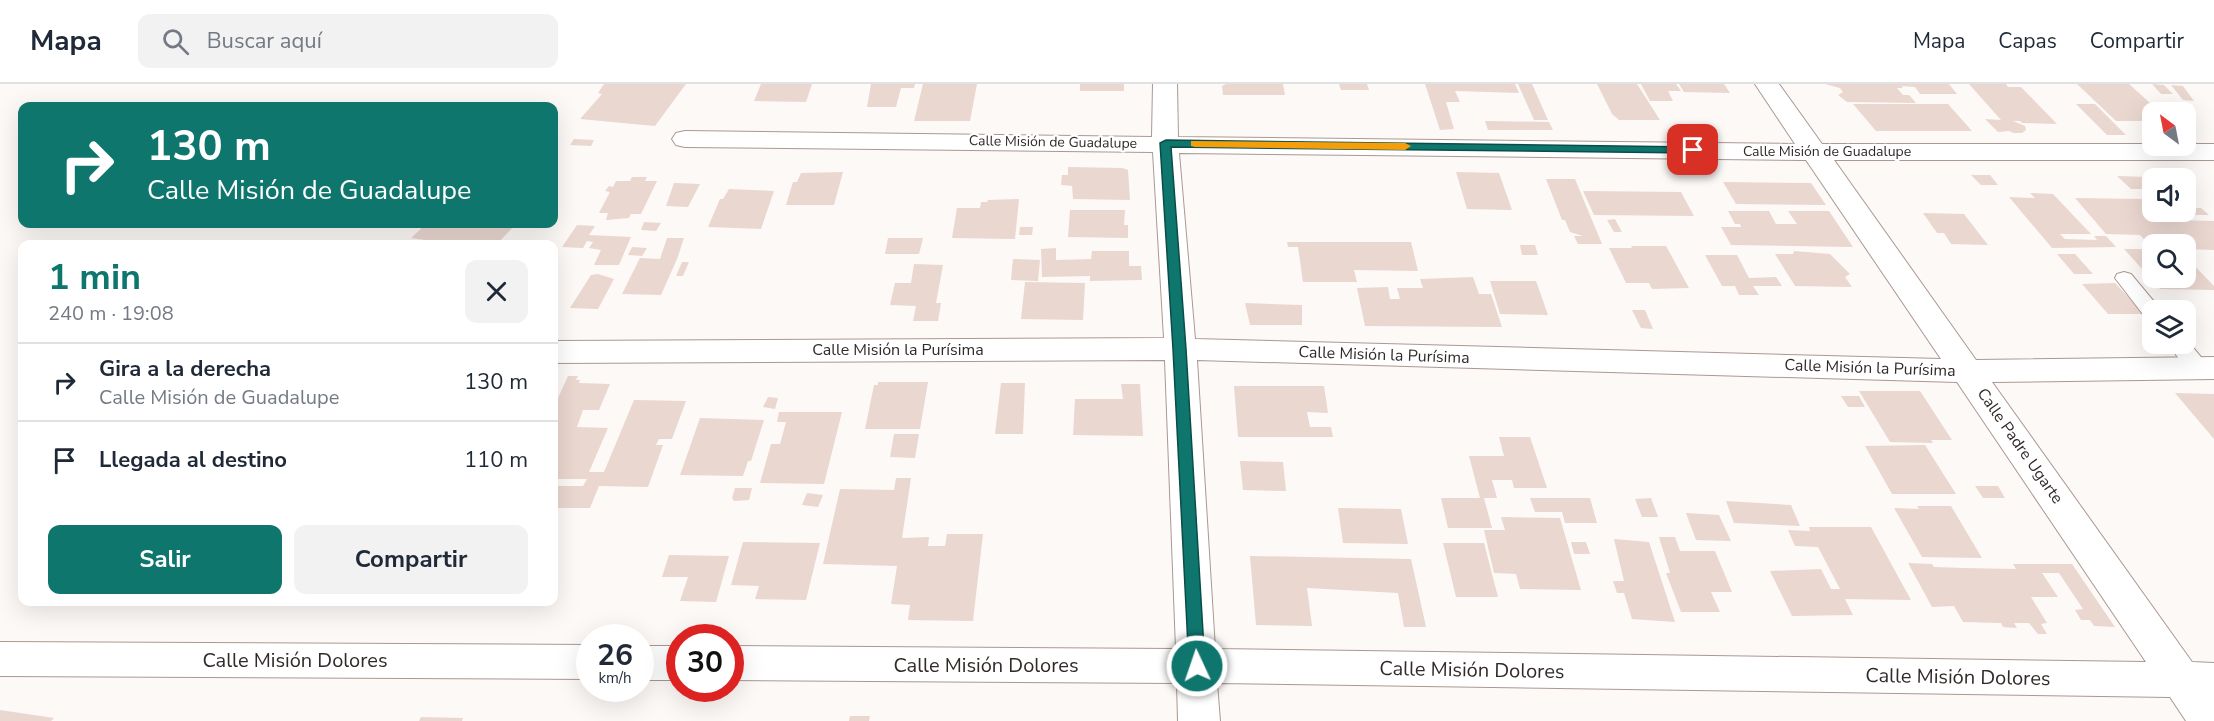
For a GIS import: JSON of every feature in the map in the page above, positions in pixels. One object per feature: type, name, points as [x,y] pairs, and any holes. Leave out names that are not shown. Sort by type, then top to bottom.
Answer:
[{"type":"street","points":[[1165,84],[1166,143],[1180,349],[1199,721]]},
{"type":"street","name":"Calle Padre Ugarte","points":[[1767,84],[1968,371],[2198,680],[2210,721]]},
{"type":"street","name":"Calle Misión de Guadalupe","points":[[685,139],[1813,152],[2214,152]]},
{"type":"street","name":"Calle Misión la Purísima","points":[[558,352],[1180,349],[1968,371],[2207,368]]},
{"type":"street","name":"Calle Misión Dolores","points":[[0,658],[576,662]]},
{"type":"street","name":"Calle Misión Dolores","points":[[744,663],[1197,666],[2198,680]]},
{"type":"lane","points":[[2124,278],[2142,300]]},
{"type":"lane","points":[[2191,354],[2207,368]]},
{"type":"building","points":[[604,84],[686,84],[655,126],[580,119],[602,94],[598,93]]},
{"type":"building","points":[[761,84],[812,84],[806,102],[754,101]]},
{"type":"building","points":[[871,84],[915,84],[914,88],[901,88],[896,107],[867,107]]},
{"type":"building","points":[[923,84],[977,84],[970,121],[914,121]]},
{"type":"building","points":[[1080,84],[1124,84],[1124,91],[1080,91]]},
{"type":"building","points":[[1226,84],[1283,84],[1285,95],[1223,95],[1222,86]]},
{"type":"building","points":[[1339,84],[1367,84],[1369,90],[1341,90]]},
{"type":"building","points":[[1425,84],[1515,84],[1519,93],[1455,91],[1460,102],[1446,102],[1454,129],[1440,130]]},
{"type":"building","points":[[1518,84],[1532,84],[1548,120],[1534,120]]},
{"type":"building","points":[[1597,84],[1637,84],[1660,120],[1619,120],[1612,114]]},
{"type":"building","points":[[1641,84],[1676,84],[1681,91],[1668,91],[1673,101],[1650,101]]},
{"type":"building","points":[[1679,84],[1724,84],[1730,93],[1684,92]]},
{"type":"building","points":[[1825,84],[1949,84],[1957,94],[1920,94],[1915,87],[1902,86],[1903,88],[1897,88],[1903,95],[1909,95],[1916,103],[1847,102],[1838,95],[1843,92],[1840,88]]},
{"type":"building","points":[[1969,84],[2006,84],[2008,87],[2021,87],[2057,124],[2013,121],[2025,126],[2026,130],[2022,133],[2014,133],[2016,134],[2009,131],[1998,132],[1985,119],[2001,120]]},
{"type":"building","points":[[2077,84],[2129,84],[2149,102],[2142,102],[2142,121],[2116,121]]},
{"type":"building","points":[[2152,84],[2164,85],[2173,94],[2161,94]]},
{"type":"building","points":[[2171,85],[2183,86],[2194,101],[2183,100]]},
{"type":"building","points":[[1853,104],[1948,104],[1972,131],[1876,131]]},
{"type":"building","points":[[2076,104],[2095,104],[2126,135],[2107,135]]},
{"type":"building","points":[[1485,121],[1549,122],[1553,130],[1488,130]]},
{"type":"building","points":[[574,139],[594,140],[591,146],[570,145]]},
{"type":"building","points":[[1068,167],[1128,170],[1130,200],[1073,199],[1072,186],[1061,185],[1062,175],[1068,175]]},
{"type":"building","points":[[843,172],[834,205],[786,205],[793,182],[797,182],[801,173]]},
{"type":"building","points":[[1456,172],[1499,173],[1512,210],[1467,209]]},
{"type":"building","points":[[1971,175],[1990,175],[1998,185],[1981,185]]},
{"type":"building","points":[[2117,176],[2142,177],[2142,189],[2131,189]]},
{"type":"building","points":[[632,177],[647,177],[645,181],[657,181],[641,214],[631,214],[629,218],[606,220],[608,213],[599,213],[610,192],[605,191],[609,186],[613,187],[616,181],[630,181]]},
{"type":"building","points":[[1546,179],[1575,179],[1602,244],[1578,244],[1574,236],[1583,236],[1570,232],[1565,220],[1562,220]]},
{"type":"building","points":[[1723,182],[1811,183],[1826,205],[1736,204]]},
{"type":"building","points":[[674,183],[700,184],[688,207],[666,206]]},
{"type":"building","points":[[729,189],[774,191],[761,229],[708,227],[720,199],[723,199]]},
{"type":"building","points":[[1583,191],[1681,192],[1694,216],[1594,215]]},
{"type":"building","points":[[2030,193],[2053,194],[2091,234],[2060,234],[2065,239],[2097,240],[2094,236],[2106,236],[2116,247],[2052,248],[2009,197],[2035,198]]},
{"type":"building","points":[[2075,198],[2142,199],[2142,222],[2214,221],[2214,250],[2196,249],[2196,234],[2142,234],[2142,237],[2140,235],[2106,234]]},
{"type":"building","points":[[1019,199],[1015,239],[952,238],[957,208],[980,208],[981,202],[988,200]]},
{"type":"building","points":[[2196,208],[2201,208],[2209,215],[2196,215]]},
{"type":"building","points":[[1070,210],[1125,210],[1124,225],[1128,225],[1128,238],[1068,237]]},
{"type":"building","points":[[1728,211],[1769,211],[1776,224],[1797,224],[1788,211],[1829,211],[1853,247],[1731,245],[1721,227],[1741,227],[1740,224],[1735,224]]},
{"type":"building","points":[[1923,213],[1964,214],[1988,245],[1951,244],[1944,233],[1937,233]]},
{"type":"building","points":[[1615,219],[1622,232],[1614,232],[1607,220]]},
{"type":"building","points":[[644,222],[661,223],[656,231],[641,230]]},
{"type":"building","points":[[577,225],[595,226],[589,235],[631,237],[619,265],[594,265],[601,250],[589,248],[593,242],[587,241],[583,248],[562,247]]},
{"type":"building","points":[[1020,227],[1033,227],[1032,235],[1019,235]]},
{"type":"building","points":[[422,228],[512,228],[501,240],[411,238]]},
{"type":"building","points":[[667,238],[684,238],[661,295],[622,294],[640,258],[660,259]]},
{"type":"building","points":[[888,238],[923,238],[919,254],[885,254]]},
{"type":"building","points":[[1287,242],[1411,242],[1418,271],[1354,270],[1357,282],[1303,282],[1298,247],[1288,247]]},
{"type":"building","points":[[1520,245],[1535,245],[1538,255],[1522,255]]},
{"type":"building","points":[[1631,246],[1666,246],[1689,288],[1652,289],[1649,283],[1626,283],[1609,248],[1632,248]]},
{"type":"building","points":[[632,247],[647,248],[642,256],[628,255]]},
{"type":"building","points":[[1056,248],[1056,260],[1091,259],[1092,251],[1129,251],[1129,266],[1141,266],[1142,280],[1090,281],[1090,276],[1042,277],[1041,249]]},
{"type":"building","points":[[2124,249],[2142,249],[2142,269]]},
{"type":"building","points":[[1794,251],[1830,254],[1850,274],[1845,277],[1852,287],[1795,286],[1775,254],[1793,254]]},
{"type":"building","points":[[2057,254],[2075,254],[2093,274],[2074,274]]},
{"type":"building","points":[[1705,255],[1737,255],[1749,278],[1776,277],[1782,286],[1753,286],[1759,295],[1739,295],[1735,286],[1722,286]]},
{"type":"building","points":[[1013,259],[1040,260],[1038,281],[1011,280]]},
{"type":"building","points":[[682,262],[689,262],[683,276],[676,276]]},
{"type":"building","points":[[914,264],[943,265],[936,303],[941,303],[938,321],[913,321],[916,306],[890,305],[895,283],[911,283]]},
{"type":"building","points":[[2196,267],[2214,286],[2214,290],[2160,289],[2196,288]]},
{"type":"building","points":[[598,274],[614,279],[598,309],[570,308],[591,275]]},
{"type":"building","points":[[1473,277],[1479,294],[1491,294],[1502,327],[1365,326],[1357,288],[1388,287],[1390,299],[1400,299],[1397,288],[1423,288],[1420,279]]},
{"type":"building","points":[[1490,281],[1536,281],[1548,315],[1500,314]]},
{"type":"building","points":[[1025,282],[1085,283],[1083,320],[1021,319]]},
{"type":"building","points":[[2115,283],[2142,314],[2108,314],[2082,284]]},
{"type":"building","points":[[1245,303],[1302,305],[1302,325],[1250,325]]},
{"type":"building","points":[[1632,310],[1645,310],[1653,329],[1641,328]]},
{"type":"building","points":[[568,376],[578,376],[576,380],[580,380],[579,383],[610,384],[599,410],[583,410],[577,427],[608,428],[589,472],[604,472],[634,400],[686,401],[672,439],[659,439],[656,445],[663,445],[648,487],[599,486],[590,508],[558,508],[558,486],[583,486],[587,479],[558,479],[558,398]]},
{"type":"building","points":[[878,382],[928,382],[920,429],[865,429],[874,385],[878,385]]},
{"type":"building","points":[[1001,383],[1025,383],[1023,434],[995,434]]},
{"type":"building","points":[[1121,384],[1140,384],[1143,436],[1073,435],[1075,399],[1123,399]]},
{"type":"building","points":[[1234,386],[1324,386],[1328,413],[1307,412],[1310,427],[1331,427],[1333,437],[1238,437]]},
{"type":"building","points":[[1859,391],[1920,391],[1952,440],[1931,440],[1933,443],[1890,442]]},
{"type":"building","points":[[2175,393],[2214,394],[2214,439]]},
{"type":"building","points":[[1841,396],[1859,396],[1865,407],[1848,407]]},
{"type":"building","points":[[768,397],[778,398],[775,409],[763,407]]},
{"type":"building","points":[[779,412],[842,412],[824,484],[760,483],[771,444],[780,444],[786,422],[777,422]]},
{"type":"building","points":[[700,418],[764,420],[751,461],[748,461],[743,476],[680,475]]},
{"type":"building","points":[[894,434],[919,434],[915,458],[890,457]]},
{"type":"building","points":[[1499,437],[1530,437],[1547,488],[1514,488],[1512,480],[1492,480],[1497,498],[1484,498],[1492,528],[1448,528],[1441,498],[1480,498],[1469,456],[1504,456]]},
{"type":"building","points":[[1925,445],[1956,494],[1892,494],[1865,446]]},
{"type":"building","points":[[1240,461],[1283,462],[1286,491],[1243,490]]},
{"type":"building","points":[[896,478],[911,478],[902,538],[929,537],[928,546],[945,546],[947,534],[983,534],[973,621],[908,620],[910,605],[891,604],[897,566],[823,564],[840,489],[894,490]]},
{"type":"building","points":[[1975,486],[1998,486],[2005,498],[1983,498]]},
{"type":"building","points":[[735,488],[752,488],[749,500],[734,501],[732,498]]},
{"type":"building","points":[[807,493],[823,495],[818,507],[802,505]]},
{"type":"building","points":[[1530,498],[1590,498],[1597,523],[1565,523],[1562,512],[1535,512]]},
{"type":"building","points":[[1651,498],[1658,517],[1642,517],[1635,499]]},
{"type":"building","points":[[1726,501],[1791,505],[1800,526],[1734,523]]},
{"type":"building","points":[[1917,506],[1951,506],[1982,558],[1922,557],[1894,508],[1919,509]]},
{"type":"building","points":[[1338,508],[1401,509],[1408,544],[1343,543]]},
{"type":"building","points":[[1686,513],[1719,515],[1731,541],[1696,540]]},
{"type":"building","points":[[1501,517],[1560,518],[1581,590],[1520,589],[1516,574],[1494,573],[1484,530],[1505,530]]},
{"type":"building","points":[[1809,527],[1871,527],[1911,600],[1845,599],[1853,615],[1792,616],[1770,571],[1821,569],[1831,589],[1840,589],[1818,547],[1795,546],[1788,530],[1810,531]]},
{"type":"building","points":[[1659,537],[1675,537],[1680,551],[1715,551],[1732,592],[1711,592],[1720,612],[1681,612],[1666,573],[1670,573]]},
{"type":"building","points":[[1614,539],[1649,542],[1675,622],[1632,619],[1624,593],[1617,593],[1613,581],[1624,581]]},
{"type":"building","points":[[743,542],[820,543],[806,600],[755,599],[759,586],[731,585]]},
{"type":"building","points":[[1571,542],[1586,542],[1590,554],[1574,554]]},
{"type":"building","points":[[1443,543],[1484,543],[1498,597],[1456,597]]},
{"type":"building","points":[[669,555],[729,556],[716,602],[680,601],[688,577],[662,577]]},
{"type":"building","points":[[1250,556],[1411,559],[1426,627],[1404,627],[1398,593],[1307,588],[1312,626],[1256,625]]},
{"type":"building","points":[[1908,563],[1932,564],[1934,567],[2016,569],[2013,564],[2072,564],[2115,627],[2094,626],[2090,620],[2081,620],[2075,610],[2083,609],[2059,573],[2042,573],[2058,597],[2031,597],[2047,623],[2041,624],[2047,634],[2038,634],[2029,623],[2014,623],[2017,628],[2003,627],[2001,623],[1963,622],[1954,606],[1932,607]]},
{"type":"building","points":[[0,710],[54,718],[51,721],[0,721]]},
{"type":"building","points":[[850,716],[870,716],[869,721],[849,721]]},
{"type":"building","points":[[421,717],[463,718],[462,721],[419,721]]},
{"type":"slow traffic","points":[[1195,144],[1405,146]]},
{"type":"route","points":[[1197,666],[1166,143],[1693,150]]}]
